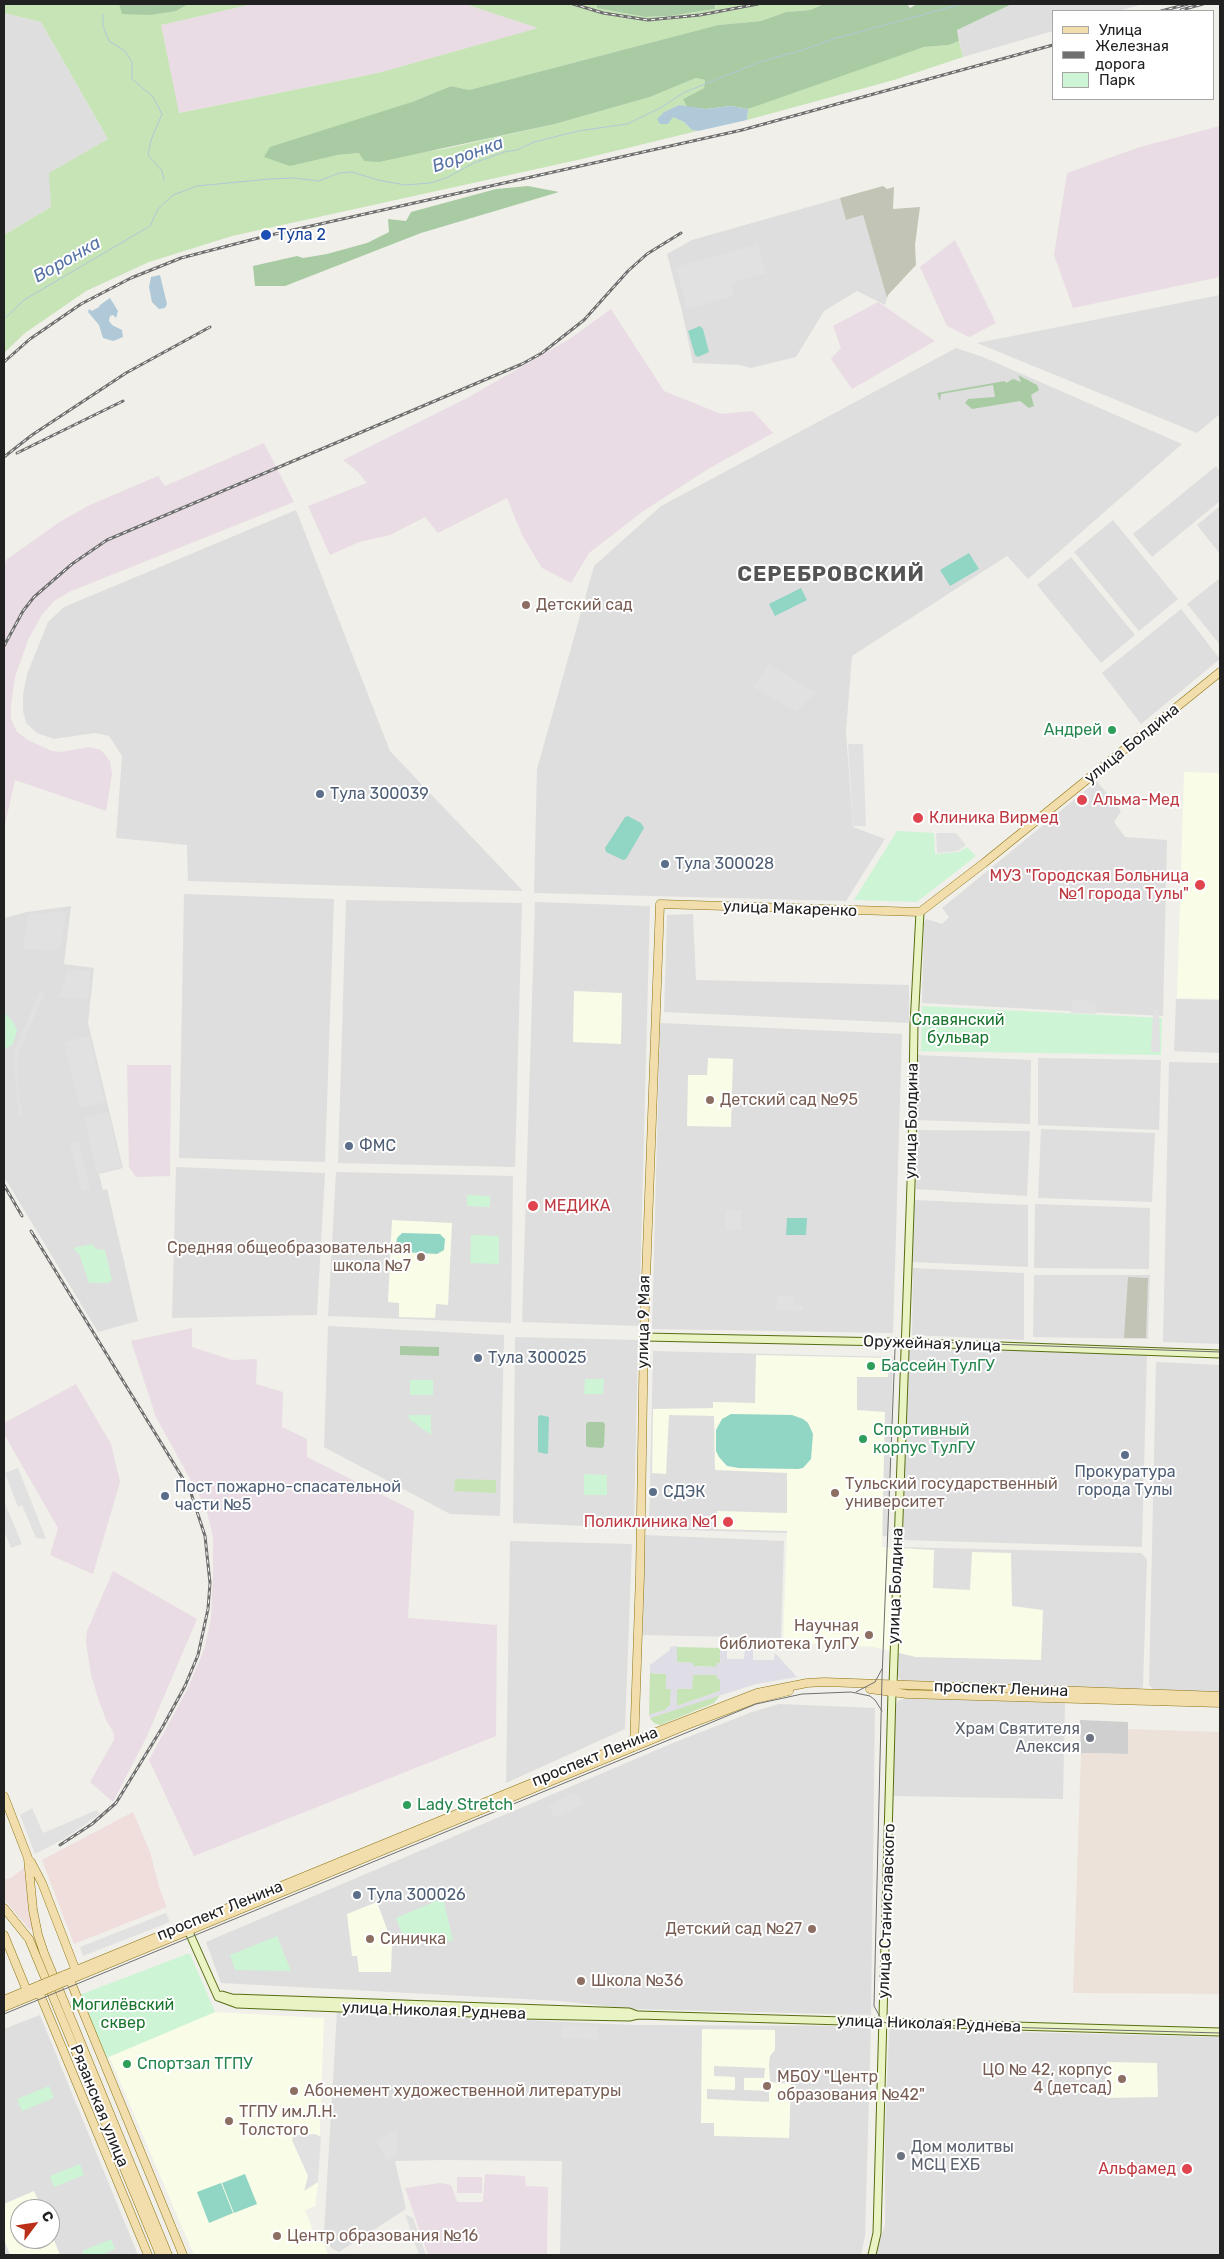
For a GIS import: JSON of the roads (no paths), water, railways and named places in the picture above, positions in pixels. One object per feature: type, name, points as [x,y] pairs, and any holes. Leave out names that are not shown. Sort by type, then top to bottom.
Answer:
[{"type":"main road","name":"улица Болдина","points":[[920,912],[984,863],[1220,672]]},
{"type":"main road","name":"улица Макаренко","points":[[660,904],[920,912]]},
{"type":"main road","name":"улица 9 Мая","points":[[634,1744],[640,1575],[644,1337],[660,904]]},
{"type":"main road","name":"проспект Ленина","points":[[634,1744],[654,1732],[721,1705],[757,1693],[807,1683],[1220,1703]]},
{"type":"main road","name":"проспект Ленина","points":[[4,2007],[41,1989],[187,1928],[634,1744],[729,1709],[785,1692],[838,1687],[892,1688]]},
{"type":"main road","name":"проспект Ленина","points":[[1146,1698],[1220,1696]]},
{"type":"main road","points":[[4,1796],[28,1858],[42,1883],[76,1971]]},
{"type":"main road","name":"Рязанская улица","points":[[28,1858],[33,1910],[38,1935],[168,2255]]},
{"type":"main road","name":"Рязанская улица","points":[[4,1908],[29,1939],[160,2255]]},
{"type":"main road","name":"проспект Ленина","points":[[65,1979],[76,1971],[187,1928]]},
{"type":"main road","points":[[4,1935],[27,1991]]},
{"type":"main road","points":[[65,1979],[183,2255]]},
{"type":"main road","name":"проспект Ленина","points":[[4,2000],[27,1991],[41,1989]]},
{"type":"main road","points":[[41,1989],[148,2255]]},
{"type":"street","name":"улица Болдина","points":[[892,1688],[914,1034],[920,912]]},
{"type":"street","name":"Оружейная улица","points":[[644,1337],[905,1343],[1220,1354]]},
{"type":"street","name":"улица Станиславского","points":[[872,2255],[877,2233],[892,1688]]},
{"type":"street","name":"улица Николая Руднева","points":[[187,1928],[218,1997],[231,2000],[629,2012],[638,2015],[1220,2032]]},
{"type":"water","points":[[679,105],[706,109],[731,106],[748,109],[747,120],[698,131],[692,130],[684,122],[673,117],[668,124],[660,124],[657,119],[664,112]]},
{"type":"water","points":[[160,275],[167,304],[165,308],[159,309],[152,302],[149,287],[151,277]]},
{"type":"water","points":[[110,298],[118,311],[116,318],[113,315],[110,316],[109,321],[112,325],[122,330],[123,337],[113,341],[103,338],[99,325],[88,312],[89,309],[92,311]]},
{"type":"waterway","name":"Воронка","points":[[4,319],[24,300],[150,226],[158,209],[173,195],[197,186],[269,179],[295,178],[319,181],[339,173],[352,172],[378,180],[405,185],[430,183],[446,178],[474,163],[504,152],[517,150],[534,142],[578,131],[627,124],[660,108],[685,92],[760,62],[833,39],[962,4]]},
{"type":"waterway","points":[[103,14],[103,26],[109,41],[125,51],[132,62],[132,79],[153,97],[162,114],[151,140],[148,155],[162,171],[164,180]]},
{"type":"tram line","points":[[1220,1352],[905,1341],[895,1349],[882,1678],[874,2006],[883,2022],[890,2024],[1220,2033]]},
{"type":"tram line","points":[[856,1692],[875,1682],[882,1669]]},
{"type":"tram line","points":[[4,2014],[756,1704],[802,1694],[851,1692],[870,1696],[882,1711]]},
{"type":"railway","points":[[573,4],[603,13],[648,20],[700,15],[758,4]]},
{"type":"railway","points":[[1165,10],[1188,4]]},
{"type":"railway","points":[[1181,10],[1203,4]]},
{"type":"railway","points":[[4,362],[30,339],[81,304],[131,278],[181,258],[266,236],[742,130],[1052,45]]},
{"type":"railway","points":[[4,646],[23,611],[34,597],[72,564],[107,540],[522,364],[542,353],[584,320],[628,271],[647,254],[681,233]]},
{"type":"railway","points":[[4,457],[32,435],[126,373],[210,327]]},
{"type":"railway","points":[[17,453],[123,401]]},
{"type":"railway","points":[[4,1185],[22,1216]]},
{"type":"railway","points":[[31,1231],[190,1490],[205,1536],[210,1583],[208,1609],[198,1655],[185,1686],[162,1728],[116,1803],[92,1824],[60,1845]]},
{"type":"place","name":"Тула 2","points":[[266,235]]},
{"type":"place","name":"Детский сад","points":[[526,605]]},
{"type":"place","name":"Андрей","points":[[1112,730]]},
{"type":"place","name":"Тула 300039","points":[[320,794]]},
{"type":"place","name":"Альма-Мед","points":[[1082,800]]},
{"type":"place","name":"Клиника Вирмед","points":[[918,818]]},
{"type":"place","name":"Тула 300028","points":[[665,864]]},
{"type":"place","name":"МУЗ \"Городская Больница №1 города Тулы\"","points":[[1200,885]]},
{"type":"place","name":"Детский сад №95","points":[[710,1100]]},
{"type":"place","name":"ФМС","points":[[349,1146]]},
{"type":"place","name":"МЕДИКА","points":[[533,1206]]},
{"type":"place","name":"Средняя общеобразовательная школа №7","points":[[421,1257]]},
{"type":"place","name":"Тула 300025","points":[[478,1358]]},
{"type":"place","name":"Бассейн ТулГУ","points":[[871,1366]]},
{"type":"place","name":"Спортивный корпус ТулГУ","points":[[863,1439]]},
{"type":"place","name":"Прокуратура города Тулы","points":[[1125,1455]]},
{"type":"place","name":"СДЭК","points":[[653,1492]]},
{"type":"place","name":"Тульский государственный университет","points":[[835,1493]]},
{"type":"place","name":"Пост пожарно-спасательной части №5","points":[[165,1496]]},
{"type":"place","name":"Поликлиника №1","points":[[728,1522]]},
{"type":"place","name":"Научная библиотека ТулГУ","points":[[869,1635]]},
{"type":"place","name":"Храм Святителя Алексия","points":[[1090,1738]]},
{"type":"place","name":"Lady Stretch","points":[[407,1805]]},
{"type":"place","name":"Тула 300026","points":[[357,1895]]},
{"type":"place","name":"Детский сад №27","points":[[812,1929]]},
{"type":"place","name":"Синичка","points":[[370,1939]]},
{"type":"place","name":"Школа №36","points":[[581,1981]]},
{"type":"place","name":"Спортзал ТГПУ","points":[[127,2064]]},
{"type":"place","name":"ЦО № 42, корпус 4 (детсад)","points":[[1122,2079]]},
{"type":"place","name":"МБОУ \"Центр образования №42\"","points":[[767,2086]]},
{"type":"place","name":"Абонемент художественной литературы","points":[[294,2091]]},
{"type":"place","name":"ТГПУ им.Л.Н. Толстого","points":[[229,2121]]},
{"type":"place","name":"Дом молитвы МСЦ ЕХБ","points":[[901,2156]]},
{"type":"place","name":"Альфамед","points":[[1187,2169]]},
{"type":"place","name":"Центр образования №16","points":[[277,2236]]},
{"type":"district","name":"СЕРЕБРОВСКИЙ","points":[[831,575]]},
{"type":"park label","name":"Славянский бульвар","points":[[958,1029]]},
{"type":"park label","name":"Могилёвский сквер","points":[[123,2014]]}]
